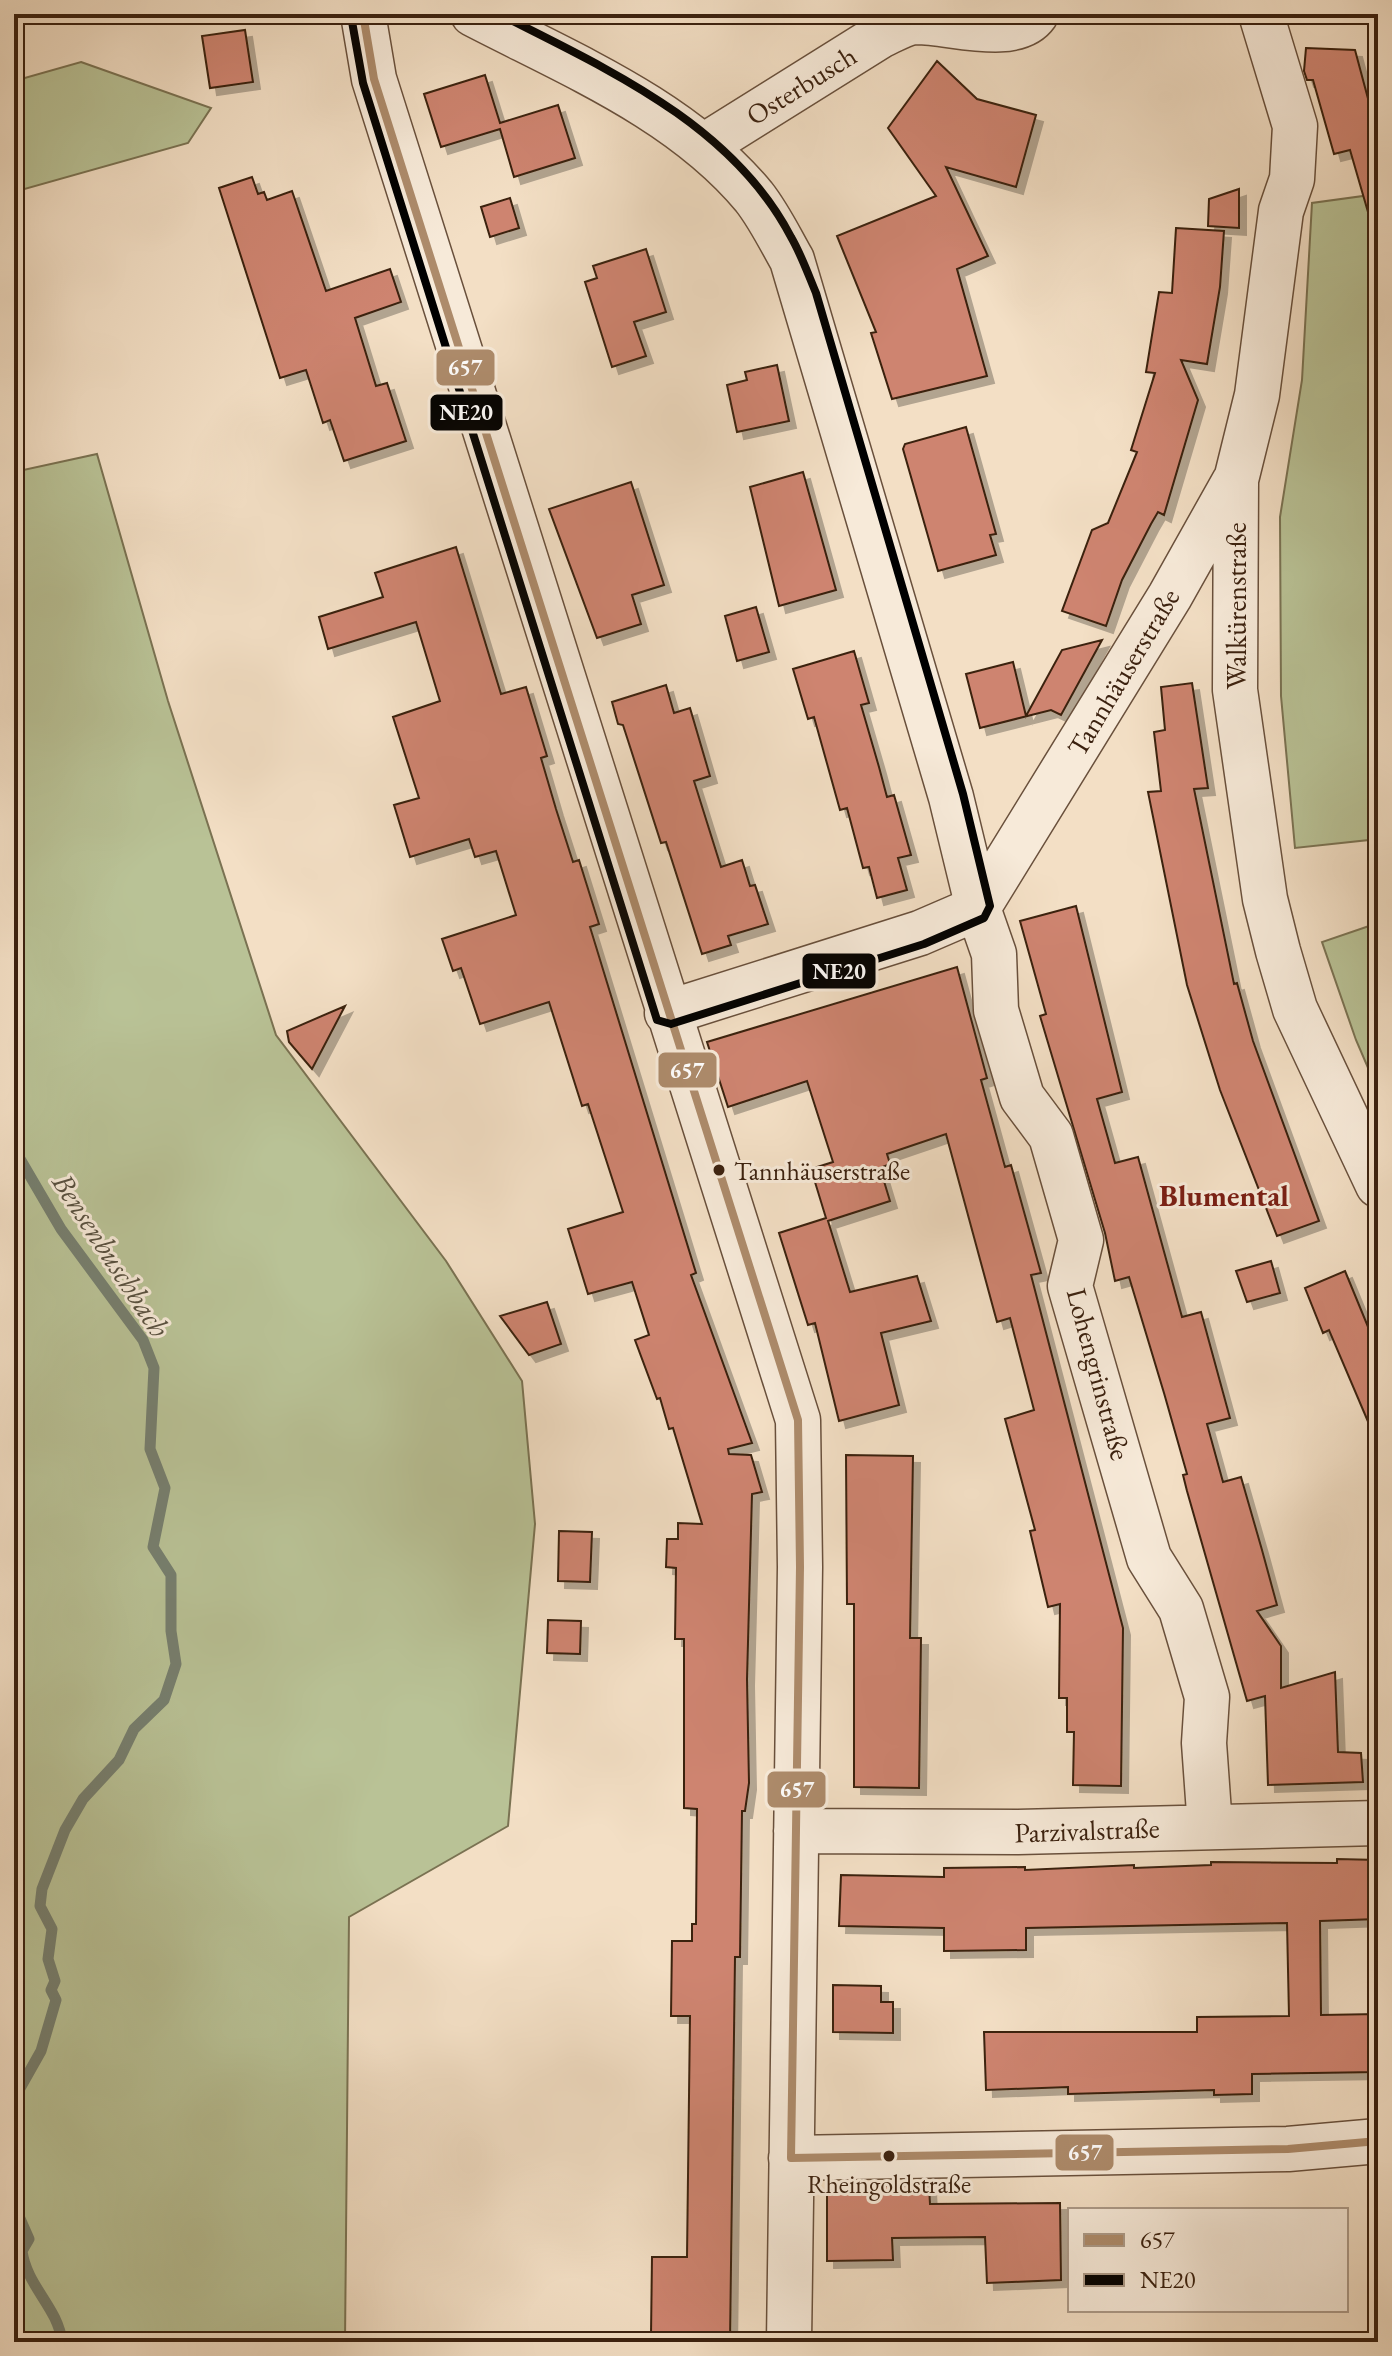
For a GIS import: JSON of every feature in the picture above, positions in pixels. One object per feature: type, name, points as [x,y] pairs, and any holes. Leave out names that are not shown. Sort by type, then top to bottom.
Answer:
[{"type":"street","points":[[363,14],[374,79],[798,1420],[789,2342]]},
{"type":"street","name":"Lohengrinstraße","points":[[473,14],[614,88],[704,146],[754,197],[792,260],[951,797],[978,908],[994,954],[996,1010],[1022,1097],[1051,1136],[1081,1240],[1070,1286],[1149,1558],[1181,1609],[1207,1697],[1204,1743],[1210,1827]]},
{"type":"street","name":"Osterbusch","points":[[704,146],[880,36],[911,22],[1002,32],[1031,21],[1036,14]]},
{"type":"street","name":"Walkürenstraße","points":[[1261,14],[1295,126],[1292,179],[1281,211],[1257,395],[1236,480],[1235,690],[1265,899],[1295,1009],[1378,1185]]},
{"type":"street","name":"Tannhäuserstraße","points":[[978,908],[1170,596],[1236,480]]},
{"type":"street","points":[[667,1013],[920,933],[978,908]]},
{"type":"street","name":"Parzivalstraße","points":[[796,1831],[1018,1832],[1378,1823]]},
{"type":"street","points":[[791,2158],[1288,2149],[1378,2141]]},
{"type":"green space","points":[[81,62],[211,108],[188,143],[14,192],[14,81]]},
{"type":"green space","points":[[1378,194],[1378,839],[1295,848],[1281,696],[1280,517],[1302,380],[1312,203]]},
{"type":"green space","points":[[97,454],[168,701],[276,1035],[446,1261],[522,1381],[535,1524],[508,1826],[349,1917],[345,2342],[14,2342],[14,472]]},
{"type":"green space","points":[[1378,923],[1378,1091],[1356,1040],[1322,942]]},
{"type":"building","points":[[245,30],[253,82],[210,88],[202,36]]},
{"type":"building","points":[[1306,48],[1355,50],[1378,136],[1378,218],[1370,219],[1350,150],[1334,154],[1313,80],[1307,80],[1304,71]]},
{"type":"building","points":[[937,61],[977,99],[1036,115],[1016,187],[946,167],[988,256],[957,269],[987,376],[892,399],[871,333],[876,332],[837,236],[936,196],[888,128]]},
{"type":"building","points":[[485,75],[500,123],[558,105],[575,158],[514,177],[500,129],[441,147],[424,94]]},
{"type":"building","points":[[252,177],[258,194],[264,192],[267,200],[292,191],[326,291],[390,269],[401,302],[355,318],[376,386],[387,383],[406,441],[344,461],[330,420],[323,423],[306,370],[280,378],[219,188]]},
{"type":"building","points":[[1239,189],[1239,228],[1208,226],[1209,199]]},
{"type":"building","points":[[510,198],[519,228],[490,237],[481,207]]},
{"type":"building","points":[[1176,228],[1224,231],[1220,287],[1207,364],[1181,360],[1198,400],[1164,515],[1158,512],[1151,524],[1122,580],[1106,626],[1062,611],[1092,530],[1108,523],[1137,452],[1131,450],[1155,373],[1146,372],[1159,292],[1172,293]]},
{"type":"building","points":[[646,249],[666,312],[634,322],[646,356],[612,367],[585,282],[597,278],[593,266]]},
{"type":"building","points":[[777,365],[789,421],[737,432],[727,385],[747,380],[745,372]]},
{"type":"building","points":[[966,427],[996,534],[990,535],[996,555],[938,571],[903,449],[905,444]]},
{"type":"building","points":[[803,472],[836,590],[779,606],[750,487]]},
{"type":"building","points":[[631,482],[664,585],[632,595],[641,624],[597,638],[549,509]]},
{"type":"building","points":[[456,547],[501,694],[526,687],[547,756],[541,758],[556,809],[573,862],[579,860],[599,924],[590,927],[696,1273],[691,1275],[752,1443],[728,1449],[729,1454],[751,1455],[762,1492],[752,1494],[747,1679],[749,1783],[745,1811],[742,1811],[740,1957],[735,1957],[730,2342],[686,2342],[686,2335],[651,2335],[652,2257],[687,2257],[690,2016],[671,2016],[672,1941],[692,1941],[692,1924],[696,1924],[697,1809],[684,1808],[684,1639],[675,1639],[676,1568],[666,1567],[667,1539],[678,1539],[678,1523],[702,1524],[673,1428],[669,1429],[660,1398],[657,1399],[635,1340],[649,1335],[632,1282],[588,1294],[568,1229],[623,1212],[588,1104],[582,1106],[549,1002],[480,1024],[461,968],[453,971],[442,939],[516,915],[496,851],[475,857],[469,839],[410,857],[394,805],[419,798],[393,717],[440,701],[416,622],[328,649],[319,617],[383,597],[375,573]]},
{"type":"building","points":[[756,607],[769,652],[737,661],[725,616]]},
{"type":"building","points":[[1102,640],[1061,715],[1051,710],[980,728],[966,674],[1013,662],[1026,716],[1062,650]]},
{"type":"building","points":[[854,651],[869,703],[861,705],[887,797],[894,795],[911,855],[898,858],[907,890],[877,898],[869,867],[863,868],[847,808],[840,810],[814,717],[808,719],[793,669]]},
{"type":"building","points":[[1192,683],[1208,788],[1194,789],[1234,984],[1237,983],[1253,1041],[1319,1221],[1277,1236],[1220,1090],[1187,985],[1148,792],[1161,791],[1154,732],[1165,730],[1161,687]]},
{"type":"building","points":[[666,685],[674,713],[690,708],[710,776],[694,781],[721,867],[742,860],[750,886],[755,885],[768,924],[728,936],[731,945],[702,954],[666,842],[661,843],[623,725],[618,724],[612,702]]},
{"type":"building","points":[[1076,906],[1122,1092],[1097,1099],[1115,1163],[1138,1157],[1182,1317],[1201,1312],[1230,1418],[1207,1424],[1223,1482],[1241,1477],[1262,1550],[1277,1605],[1257,1611],[1281,1646],[1281,1688],[1335,1672],[1338,1752],[1361,1753],[1363,1782],[1268,1785],[1265,1696],[1247,1701],[1187,1491],[1183,1475],[1187,1474],[1129,1277],[1115,1281],[1105,1233],[1040,1016],[1046,1014],[1020,921]]},
{"type":"building","points":[[957,967],[987,1078],[981,1080],[1005,1167],[1011,1165],[1041,1273],[1031,1275],[1123,1628],[1121,1786],[1073,1785],[1074,1732],[1067,1732],[1067,1698],[1059,1698],[1060,1604],[1048,1607],[1030,1531],[1035,1530],[1005,1419],[1034,1410],[1010,1318],[997,1322],[946,1134],[887,1154],[890,1164],[880,1168],[890,1201],[828,1221],[850,1292],[917,1276],[931,1321],[881,1333],[899,1405],[839,1421],[815,1323],[808,1325],[779,1233],[826,1218],[811,1169],[833,1162],[807,1081],[728,1107],[707,1042]]},
{"type":"building","points":[[345,1006],[312,1069],[289,1042],[287,1031]]},
{"type":"building","points":[[1271,1261],[1280,1293],[1247,1302],[1236,1271]]},
{"type":"building","points":[[1345,1271],[1378,1351],[1378,1445],[1329,1330],[1323,1333],[1305,1288]]},
{"type":"building","points":[[547,1302],[561,1344],[529,1355],[500,1316]]},
{"type":"building","points":[[846,1455],[913,1456],[910,1638],[921,1638],[919,1788],[854,1787],[854,1604],[847,1604]]},
{"type":"building","points":[[559,1531],[592,1532],[590,1582],[558,1581]]},
{"type":"building","points":[[548,1620],[581,1621],[580,1654],[547,1653]]},
{"type":"building","points":[[1337,1859],[1378,1860],[1378,1919],[1320,1921],[1321,2015],[1378,2014],[1378,2072],[1252,2074],[1252,2094],[1214,2095],[1214,2090],[1068,2094],[1068,2087],[986,2090],[984,2032],[1197,2032],[1197,2017],[1289,2016],[1287,1923],[1026,1928],[1026,1950],[944,1951],[944,1928],[839,1926],[841,1875],[944,1877],[944,1868],[1025,1867],[1025,1870],[1134,1865],[1134,1868],[1211,1865],[1211,1862],[1337,1863]]},
{"type":"building","points":[[833,1985],[881,1986],[881,2002],[893,2002],[893,2033],[833,2032]]},
{"type":"building","points":[[827,2186],[929,2186],[930,2204],[1060,2203],[1061,2280],[987,2283],[985,2237],[892,2238],[893,2260],[827,2261]]},
{"type":"waterway","name":"Bensenbuschbach","points":[[14,1078],[16,1152],[61,1229],[143,1340],[154,1368],[150,1449],[165,1488],[153,1547],[171,1575],[171,1631],[176,1664],[164,1700],[134,1729],[119,1760],[83,1799],[65,1830],[42,1889],[40,1906],[52,1929],[48,1959],[55,1981],[51,1990],[56,2000],[41,2051],[19,2090],[19,2111],[14,2119]]},
{"type":"waterway","name":"Bensenbuschbach","points":[[14,2205],[29,2239],[22,2251],[25,2264],[55,2318],[62,2342]]},
{"type":"transit line","name":"657","points":[[363,14],[374,79],[798,1420],[800,1567],[791,2158]]},
{"type":"transit line","name":"NE20","points":[[351,16],[363,83],[657,1020],[671,1024],[924,944],[984,918],[990,906],[963,794],[816,293],[795,244],[766,197],[736,162],[701,131],[623,79],[499,14]]},
{"type":"transit line","name":"657","points":[[791,2158],[1288,2149],[1378,2141]]},
{"type":"place","name":"Tannhäuserstraße","points":[[719,1170]]},
{"type":"place","name":"Rheingoldstraße","points":[[889,2156]]},
{"type":"district","name":"Blumental","points":[[1224,1196]]}]
